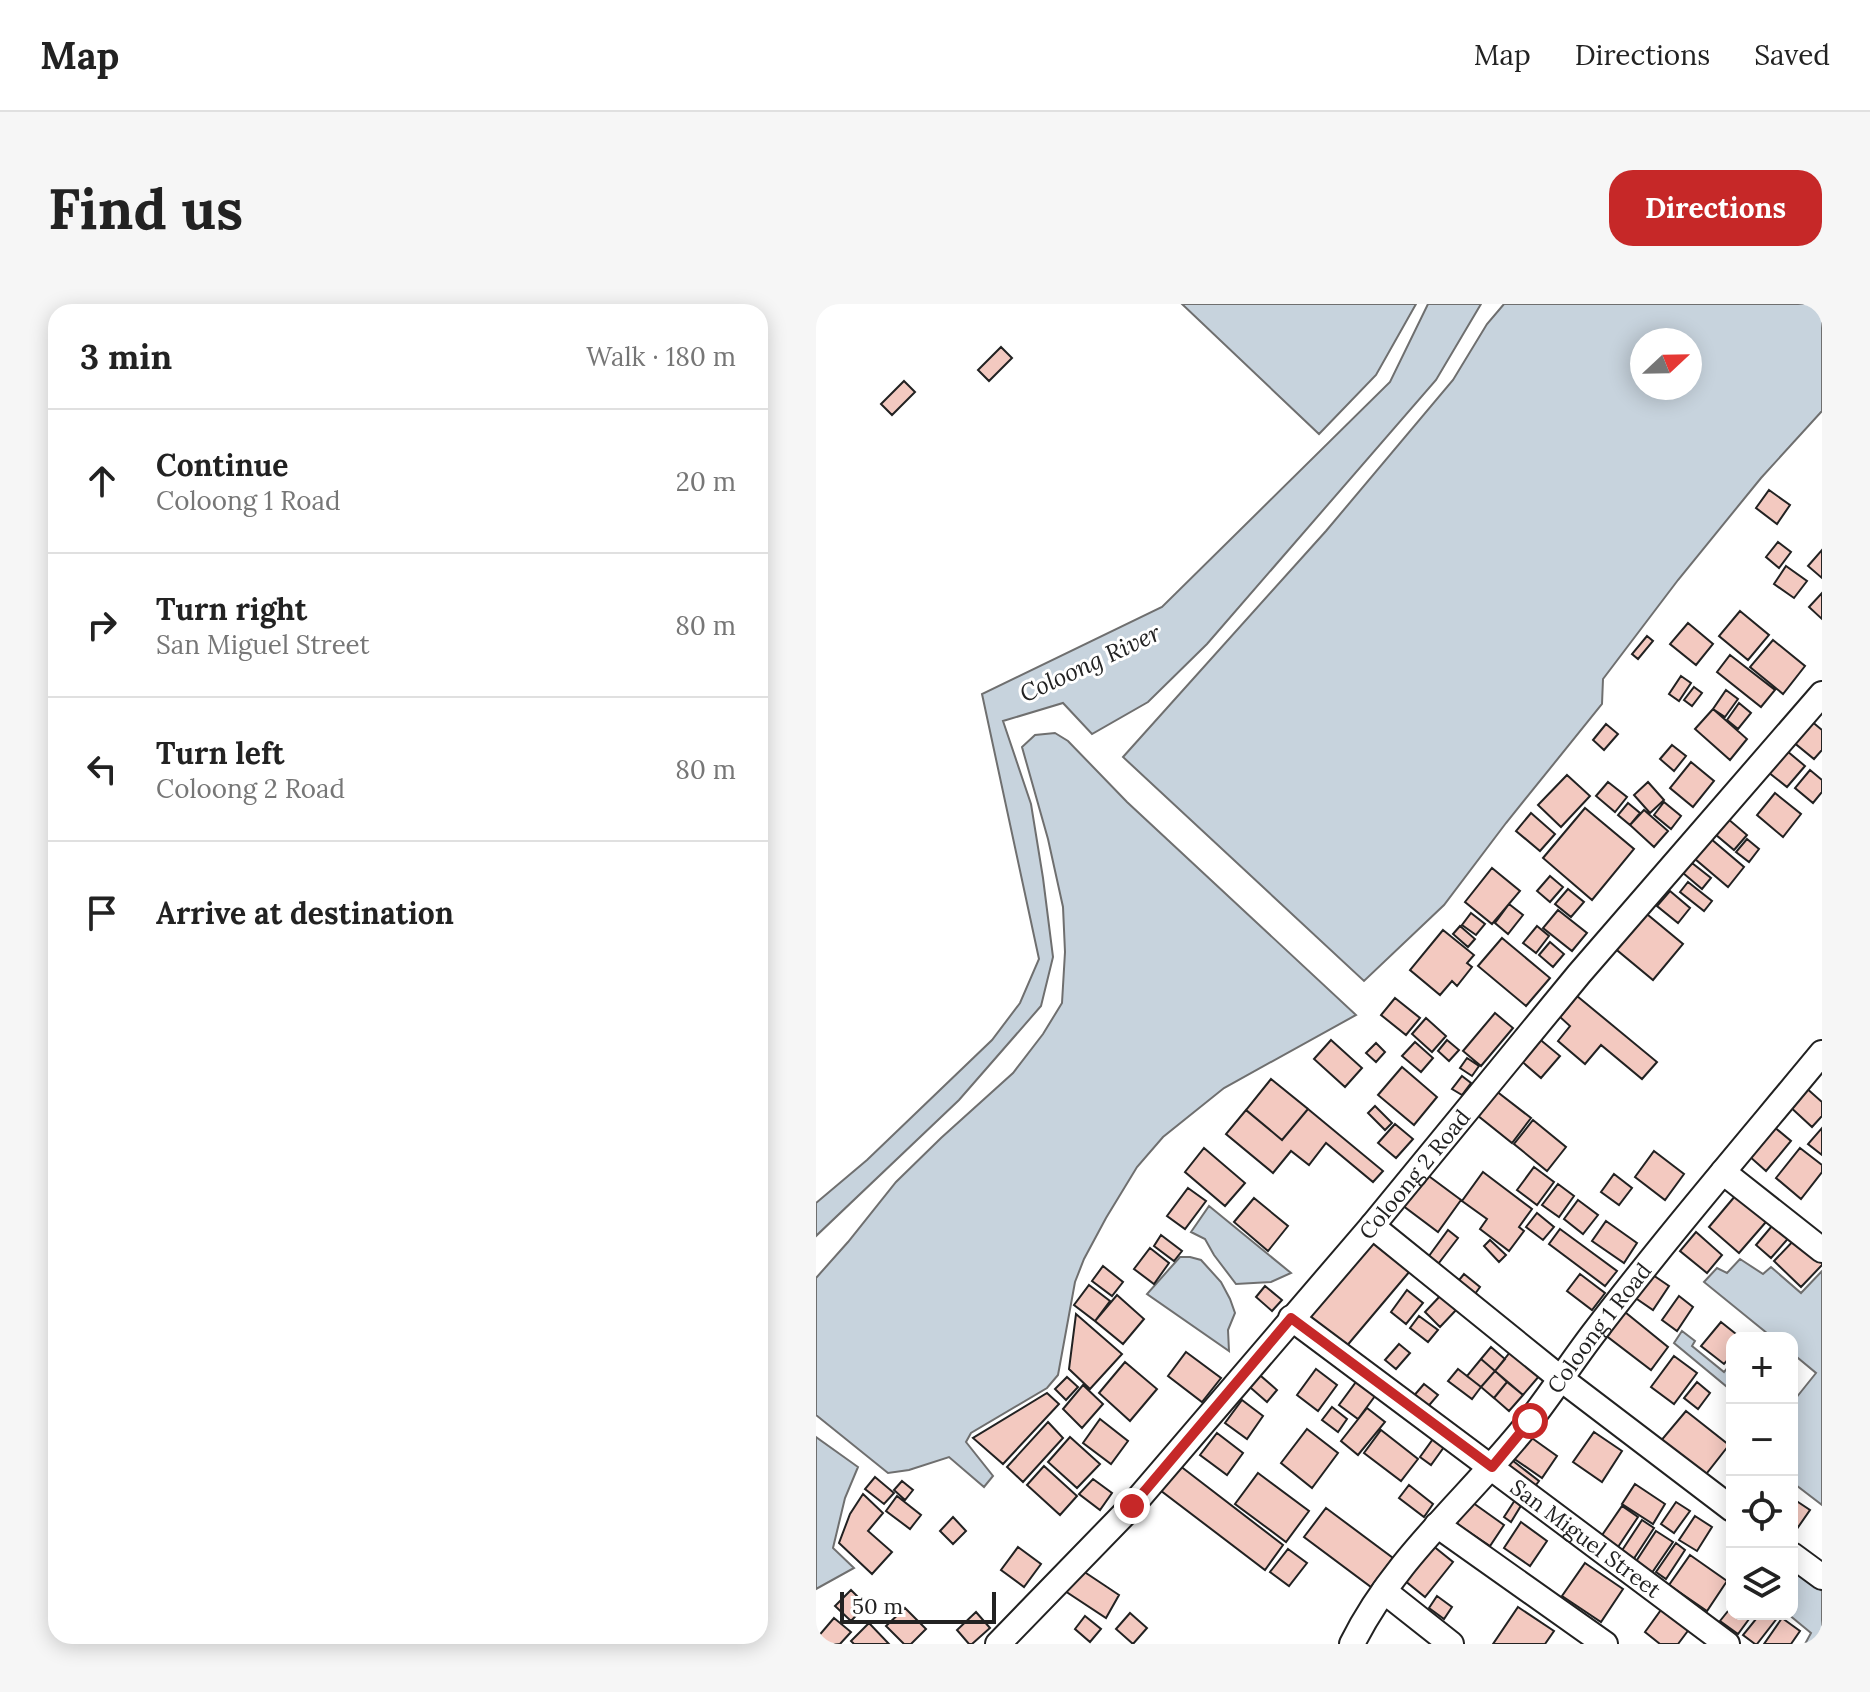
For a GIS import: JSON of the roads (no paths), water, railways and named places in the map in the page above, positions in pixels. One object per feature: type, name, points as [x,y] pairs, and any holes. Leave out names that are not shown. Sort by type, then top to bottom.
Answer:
[{"type":"street","name":"Coloong 2 Road","points":[[998,1644],[1132,1506],[1372,1226],[1579,974],[1822,694]]},
{"type":"street","name":"Coloong 1 Road","points":[[1352,1644],[1384,1591],[1437,1525],[1530,1421],[1594,1333],[1822,1053]]},
{"type":"street","points":[[1723,1172],[1822,1250]]},
{"type":"street","points":[[1372,1226],[1560,1378],[1726,1504]]},
{"type":"street","name":"San Miguel Street","points":[[1291,1318],[1727,1644]]},
{"type":"street","points":[[1437,1525],[1605,1644]]},
{"type":"street","points":[[1798,1559],[1822,1577]]},
{"type":"street","points":[[1384,1591],[1451,1644]]},
{"type":"water","points":[[1182,304],[1416,304],[1376,375],[1319,434]]},
{"type":"water","name":"Coloong River","points":[[1428,304],[1481,304],[1436,380],[1207,644],[1148,702],[1092,734],[1063,703],[1003,721],[1031,804],[1043,878],[1053,957],[1041,1006],[959,1100],[816,1236],[816,1203],[867,1160],[992,1040],[1020,1003],[1039,959],[982,694],[1162,607],[1390,382]]},
{"type":"water","points":[[1504,304],[1822,304],[1822,411],[1761,478],[1678,580],[1603,679],[1602,704],[1444,905],[1364,981],[1123,757],[1326,531],[1453,380],[1487,324]]},
{"type":"water","points":[[1055,733],[1068,741],[1127,802],[1356,1015],[1224,1088],[1163,1137],[1137,1167],[1106,1218],[1075,1282],[1058,1375],[1047,1388],[971,1433],[966,1442],[993,1476],[984,1487],[949,1457],[909,1470],[888,1473],[816,1415],[816,1278],[896,1182],[1013,1073],[1062,1003],[1065,952],[1063,907],[1022,747],[1035,735]]},
{"type":"water","points":[[1209,1206],[1291,1273],[1271,1282],[1236,1284],[1205,1239],[1191,1232]]},
{"type":"water","points":[[1180,1257],[1201,1260],[1221,1282],[1230,1299],[1235,1313],[1228,1330],[1229,1351],[1147,1294]]},
{"type":"water","points":[[1740,1259],[1763,1274],[1771,1267],[1801,1293],[1822,1271],[1822,1505],[1798,1487],[1798,1396],[1816,1373],[1798,1358],[1798,1332],[1766,1332],[1704,1282],[1717,1268],[1727,1273]]},
{"type":"water","points":[[1682,1331],[1695,1341],[1692,1346],[1724,1372],[1726,1370],[1726,1386],[1674,1343]]},
{"type":"water","points":[[816,1437],[858,1467],[845,1498],[833,1548],[854,1568],[816,1589]]},
{"type":"water","points":[[1798,1571],[1822,1591],[1822,1644],[1805,1644],[1811,1633],[1795,1620],[1798,1620]]}]
